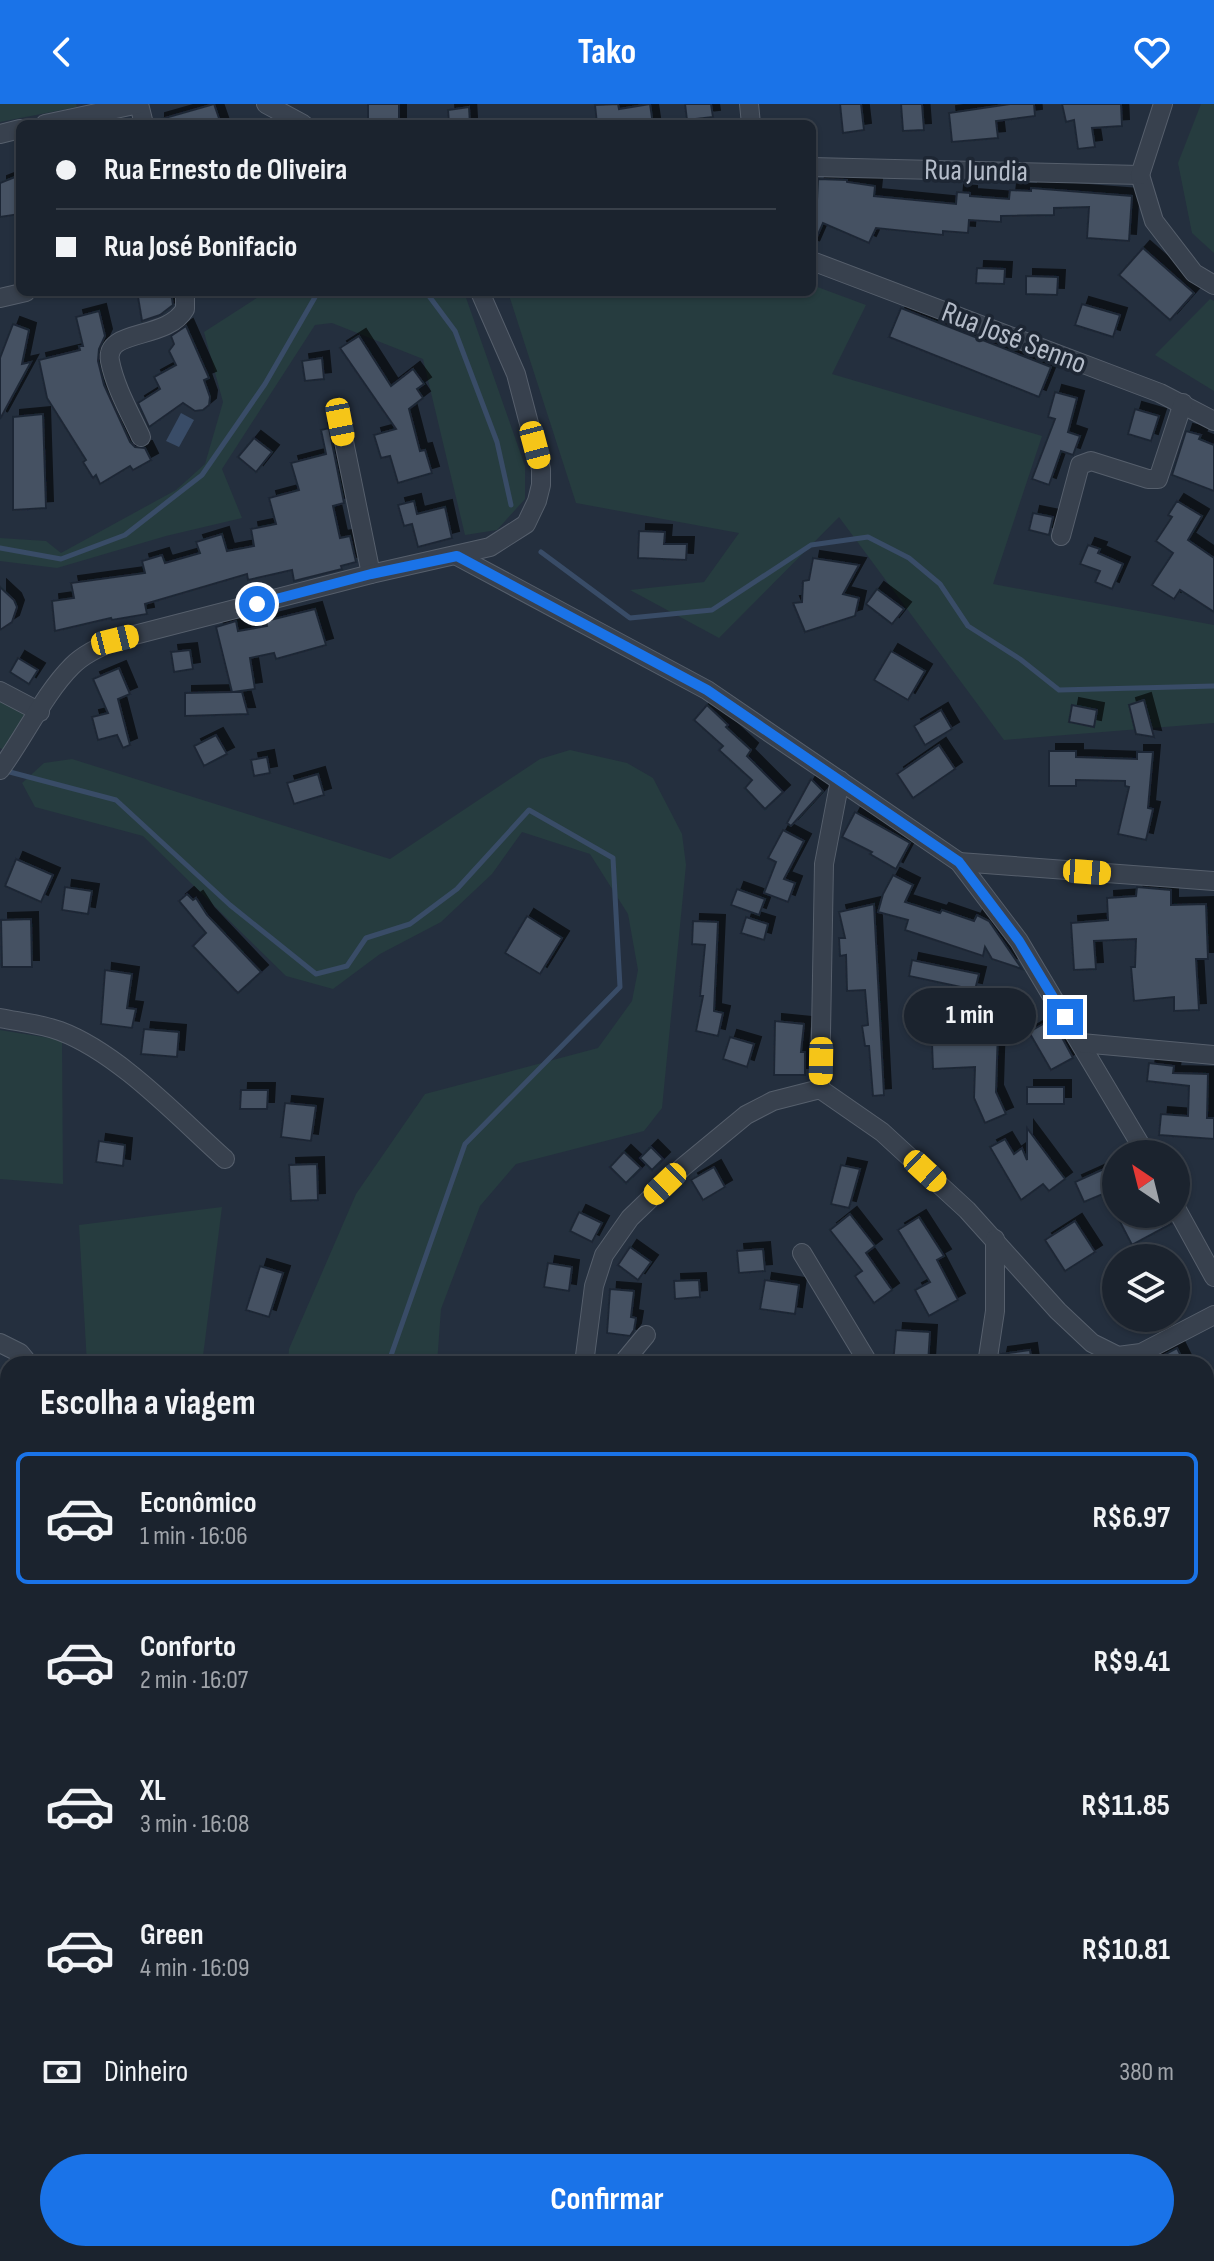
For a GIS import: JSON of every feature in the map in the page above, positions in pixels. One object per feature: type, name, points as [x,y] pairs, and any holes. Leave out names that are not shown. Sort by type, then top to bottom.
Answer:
[{"type":"street","points":[[64,120],[139,104]]},
{"type":"street","points":[[266,104],[296,120]]},
{"type":"street","points":[[1163,104],[1140,175],[1154,221],[1194,273],[1214,285]]},
{"type":"street","name":"Rua Jundia","points":[[816,167],[1140,175]]},
{"type":"street","name":"Rua José Senno","points":[[816,263],[1183,403],[1214,421]]},
{"type":"street","points":[[141,437],[120,389],[109,352],[116,342],[172,324],[182,314],[186,296]]},
{"type":"street","points":[[4,764],[73,664],[115,640],[371,574],[490,547],[526,524],[537,501],[541,469],[516,374],[482,296]]},
{"type":"street","points":[[1061,536],[1079,469],[1084,462],[1091,461],[1148,479],[1158,479],[1183,403]]},
{"type":"street","points":[[340,422],[371,574]]},
{"type":"street","points":[[457,556],[707,690],[959,862],[1019,941],[1138,1140]]},
{"type":"street","points":[[0,691],[40,712]]},
{"type":"street","points":[[820,1089],[824,864],[840,780]]},
{"type":"street","points":[[959,862],[1214,881]]},
{"type":"street","points":[[0,1018],[48,1027],[92,1047],[125,1070],[225,1159]]},
{"type":"street","points":[[1081,1043],[1214,1055]]},
{"type":"street","points":[[585,1356],[594,1286],[604,1255],[630,1218],[683,1167],[746,1115],[773,1101],[820,1089],[882,1132],[995,1239],[1092,1343],[1118,1356],[1141,1353],[1214,1315]]},
{"type":"street","points":[[1187,1228],[1214,1277]]},
{"type":"street","points":[[988,1356],[995,1311],[995,1239]]},
{"type":"street","points":[[802,1253],[864,1356]]},
{"type":"street","points":[[629,1356],[646,1335]]},
{"type":"street","points":[[0,1343],[22,1356]]},
{"type":"green space","points":[[0,104],[76,104],[77,107],[0,122]]},
{"type":"green space","points":[[1201,104],[1214,104],[1214,253],[1192,233],[1178,163]]},
{"type":"green space","points":[[816,286],[866,305],[832,374],[1042,436],[993,584],[1214,625],[1214,723],[1004,740],[839,517],[719,638],[630,590],[704,582],[739,533],[576,503],[509,296],[816,296]]},
{"type":"green space","points":[[260,296],[465,296],[525,466],[525,499],[497,530],[465,535],[423,359],[332,323],[315,325],[222,469],[242,518],[166,536],[57,568],[0,561],[0,538],[46,541],[61,553],[176,490],[205,464],[223,402],[204,332]]},
{"type":"green space","points":[[1210,299],[1214,301],[1214,391],[1155,355]]},
{"type":"green space","points":[[0,697],[32,713],[9,752],[0,748]]},
{"type":"green space","points":[[570,750],[627,763],[653,778],[682,834],[686,865],[662,1108],[644,1131],[516,1164],[480,1206],[441,1309],[438,1356],[289,1356],[356,1194],[425,1094],[598,1048],[632,1001],[638,970],[628,914],[590,854],[522,832],[492,874],[441,922],[380,954],[333,989],[286,976],[143,836],[35,807],[22,783],[44,763],[72,759],[390,859],[540,759]]},
{"type":"green space","points":[[0,1030],[62,1040],[63,1184],[0,1179]]},
{"type":"green space","points":[[222,1207],[203,1356],[87,1356],[79,1225]]},
{"type":"water","points":[[181,413],[194,420],[179,447],[166,441]]},
{"type":"building","points":[[214,104],[220,120],[158,120]]},
{"type":"building","points":[[368,104],[399,104],[399,120],[368,120]]},
{"type":"building","points":[[618,104],[619,109],[650,104],[652,120],[597,120],[595,105]]},
{"type":"building","points":[[685,104],[711,104],[713,117],[687,120]]},
{"type":"building","points":[[840,104],[861,104],[864,130],[843,133]]},
{"type":"building","points":[[901,104],[922,104],[924,130],[903,131]]},
{"type":"building","points":[[1010,104],[1034,104],[1035,116],[996,121],[998,138],[952,142],[949,113]]},
{"type":"building","points":[[1062,104],[1121,104],[1122,126],[1092,128],[1095,147],[1078,149],[1074,120],[1066,122]]},
{"type":"building","points":[[469,107],[470,120],[449,120],[448,110]]},
{"type":"building","points":[[16,177],[16,215],[0,217],[0,183]]},
{"type":"building","points":[[818,179],[847,180],[875,186],[874,196],[956,204],[957,192],[1009,199],[1010,190],[1031,191],[1031,188],[1132,196],[1129,241],[1087,238],[1089,207],[1054,208],[1054,215],[1001,216],[1001,222],[969,220],[968,233],[943,231],[943,235],[876,228],[869,243],[823,223],[816,239]]},
{"type":"building","points":[[1143,248],[1194,293],[1170,320],[1119,275]]},
{"type":"building","points":[[977,268],[1005,269],[1004,284],[976,283]]},
{"type":"building","points":[[1026,276],[1058,277],[1057,295],[1026,294]]},
{"type":"building","points":[[172,296],[173,305],[160,315],[142,321],[138,297]]},
{"type":"building","points":[[1082,304],[1120,315],[1113,337],[1075,325]]},
{"type":"building","points":[[901,308],[1051,367],[1039,397],[889,337]]},
{"type":"building","points":[[99,311],[105,336],[98,361],[104,385],[130,442],[135,447],[145,448],[151,460],[133,470],[130,466],[100,484],[83,462],[86,460],[47,398],[39,360],[80,350],[79,346],[83,346],[76,317]]},
{"type":"building","points":[[13,324],[29,330],[22,364],[31,362],[0,419],[0,358]]},
{"type":"building","points":[[186,326],[209,378],[204,380],[210,397],[209,405],[195,411],[183,403],[149,427],[138,403],[160,389],[154,377],[176,365],[169,351],[174,344],[171,336]]},
{"type":"building","points":[[359,336],[391,386],[413,369],[424,384],[417,389],[423,398],[409,409],[420,451],[425,450],[432,473],[398,483],[390,456],[381,458],[374,435],[396,429],[340,348]]},
{"type":"building","points":[[322,358],[324,379],[305,381],[302,361]]},
{"type":"building","points":[[1055,392],[1077,398],[1068,432],[1080,436],[1073,455],[1061,451],[1049,485],[1032,479],[1055,419],[1048,417]]},
{"type":"building","points":[[1135,409],[1159,416],[1151,441],[1128,434]]},
{"type":"building","points":[[43,414],[46,508],[13,510],[13,417]]},
{"type":"building","points":[[329,428],[344,503],[333,506],[340,538],[350,536],[356,562],[341,566],[342,569],[294,581],[292,570],[248,580],[247,574],[145,604],[147,614],[111,618],[55,631],[52,601],[74,598],[71,583],[145,573],[142,561],[162,555],[165,563],[200,553],[196,542],[222,534],[227,551],[254,546],[251,529],[276,524],[269,498],[299,490],[291,463],[326,454],[321,430]]},
{"type":"building","points":[[1186,431],[1201,435],[1199,439],[1214,445],[1214,491],[1172,475]]},
{"type":"building","points":[[254,438],[272,452],[256,472],[238,457]]},
{"type":"building","points":[[414,501],[417,514],[445,507],[452,538],[418,547],[412,524],[404,526],[398,505]]},
{"type":"building","points":[[1177,501],[1202,516],[1188,540],[1214,558],[1214,612],[1180,590],[1174,599],[1152,585],[1173,553],[1156,541],[1172,517],[1168,515]]},
{"type":"building","points":[[1033,513],[1053,517],[1049,535],[1029,530]]},
{"type":"building","points":[[639,531],[665,532],[664,544],[687,544],[686,560],[638,558]]},
{"type":"building","points":[[1088,545],[1123,564],[1112,589],[1095,582],[1100,571],[1080,564]]},
{"type":"building","points":[[813,558],[859,565],[843,594],[859,598],[855,616],[805,632],[793,603],[802,602],[803,581],[809,580]]},
{"type":"building","points":[[0,587],[17,607],[12,622],[0,630]]},
{"type":"building","points":[[877,589],[904,609],[892,624],[866,604]]},
{"type":"building","points":[[315,609],[326,645],[276,659],[274,653],[250,658],[255,689],[233,692],[242,692],[248,714],[185,716],[185,693],[232,692],[216,627],[236,621],[238,631],[267,626],[266,621]]},
{"type":"building","points":[[190,650],[193,669],[174,672],[171,652]]},
{"type":"building","points":[[891,651],[925,671],[908,700],[874,680]]},
{"type":"building","points":[[18,658],[38,670],[29,684],[10,672]]},
{"type":"building","points":[[119,668],[130,694],[118,699],[130,745],[123,748],[117,735],[98,740],[92,717],[108,713],[93,679]]},
{"type":"building","points":[[1144,700],[1154,737],[1136,734],[1129,705]]},
{"type":"building","points":[[707,705],[751,750],[747,756],[783,792],[765,809],[745,788],[752,780],[719,750],[723,746],[694,720]]},
{"type":"building","points":[[1072,705],[1097,710],[1094,727],[1069,722]]},
{"type":"building","points":[[941,710],[952,729],[925,745],[914,726]]},
{"type":"building","points":[[216,735],[227,754],[204,766],[194,746]]},
{"type":"building","points":[[939,745],[955,769],[913,798],[897,774]]},
{"type":"building","points":[[1049,751],[1076,751],[1076,757],[1137,759],[1137,752],[1153,752],[1148,808],[1153,809],[1146,840],[1118,834],[1129,787],[1125,786],[1125,781],[1076,780],[1076,786],[1049,786]]},
{"type":"building","points":[[267,757],[270,773],[254,776],[251,760]]},
{"type":"building","points":[[318,774],[324,795],[294,804],[287,783]]},
{"type":"building","points":[[811,779],[823,791],[791,826],[787,823]]},
{"type":"building","points":[[855,812],[910,843],[896,869],[842,837]]},
{"type":"building","points":[[783,830],[804,841],[784,879],[795,883],[788,902],[764,893],[776,862],[768,858]]},
{"type":"building","points":[[16,859],[53,875],[41,902],[5,886]]},
{"type":"building","points":[[893,875],[913,885],[905,902],[974,921],[977,915],[989,921],[1022,969],[992,959],[985,947],[983,956],[905,930],[908,920],[878,912]]},
{"type":"building","points":[[65,887],[92,891],[88,914],[62,910]]},
{"type":"building","points":[[1137,887],[1171,890],[1171,905],[1206,904],[1208,959],[1196,959],[1199,1010],[1174,1011],[1174,997],[1134,1001],[1131,967],[1135,967],[1136,939],[1094,941],[1096,969],[1074,970],[1071,923],[1108,920],[1107,898],[1136,896]]},
{"type":"building","points":[[737,889],[765,899],[759,915],[731,905]]},
{"type":"building","points":[[187,894],[193,900],[196,898],[207,915],[261,972],[238,993],[193,946],[206,933],[179,901]]},
{"type":"building","points":[[874,904],[884,1095],[873,1096],[869,1046],[865,1046],[862,1026],[868,1025],[865,990],[847,991],[846,955],[840,956],[839,938],[845,938],[839,912]]},
{"type":"building","points":[[527,916],[562,938],[540,974],[505,953]]},
{"type":"building","points":[[746,917],[768,924],[764,940],[741,933]]},
{"type":"building","points":[[31,919],[32,967],[2,967],[1,920]]},
{"type":"building","points":[[693,921],[718,922],[714,1011],[723,1013],[718,1036],[696,1031],[703,996],[700,996],[705,945],[692,944]]},
{"type":"building","points":[[912,960],[979,974],[975,990],[909,976]]},
{"type":"building","points":[[105,970],[132,974],[127,1008],[136,1009],[132,1028],[101,1024]]},
{"type":"building","points":[[964,1017],[965,1028],[998,1029],[996,1092],[1006,1114],[985,1123],[974,1098],[975,1067],[933,1069],[931,1019]]},
{"type":"building","points":[[1052,1019],[1073,1058],[1051,1070],[1029,1032]]},
{"type":"building","points":[[775,1021],[804,1024],[801,1052],[805,1052],[805,1075],[774,1075]]},
{"type":"building","points":[[144,1029],[179,1032],[177,1057],[141,1054]]},
{"type":"building","points":[[730,1037],[754,1044],[747,1067],[723,1059]]},
{"type":"building","points":[[1149,1063],[1174,1066],[1173,1073],[1208,1074],[1207,1118],[1214,1118],[1214,1139],[1159,1135],[1161,1114],[1188,1116],[1189,1086],[1147,1081]]},
{"type":"building","points":[[1027,1087],[1064,1087],[1064,1104],[1027,1104]]},
{"type":"building","points":[[241,1090],[268,1090],[267,1109],[240,1109]]},
{"type":"building","points":[[285,1103],[316,1106],[311,1141],[281,1137]]},
{"type":"building","points":[[1027,1128],[1065,1179],[1049,1191],[1043,1184],[1021,1200],[990,1147],[1005,1139],[1014,1154],[1022,1148],[1027,1160]]},
{"type":"building","points":[[99,1141],[125,1145],[123,1166],[96,1162]]},
{"type":"building","points":[[651,1147],[663,1159],[652,1170],[640,1158]]},
{"type":"building","points":[[624,1152],[641,1168],[626,1183],[610,1167]]},
{"type":"building","points":[[317,1164],[318,1200],[291,1201],[289,1165]]},
{"type":"building","points":[[841,1165],[860,1169],[849,1208],[831,1204]]},
{"type":"building","points":[[714,1167],[725,1187],[703,1200],[691,1180]]},
{"type":"building","points":[[1102,1170],[1102,1194],[1084,1202],[1075,1182]]},
{"type":"building","points":[[579,1212],[602,1223],[592,1242],[570,1231]]},
{"type":"building","points":[[850,1214],[875,1246],[866,1253],[892,1290],[874,1303],[855,1276],[862,1271],[830,1230]]},
{"type":"building","points":[[919,1217],[944,1256],[937,1260],[958,1300],[929,1316],[915,1290],[930,1282],[898,1230]]},
{"type":"building","points":[[1075,1221],[1095,1252],[1065,1271],[1045,1240]]},
{"type":"building","points":[[1123,1228],[1164,1228],[1134,1244]]},
{"type":"building","points":[[630,1247],[651,1262],[638,1280],[618,1265]]},
{"type":"building","points":[[763,1249],[765,1271],[739,1273],[737,1251]]},
{"type":"building","points":[[548,1263],[572,1267],[569,1291],[544,1287]]},
{"type":"building","points":[[260,1266],[283,1273],[269,1317],[246,1310]]},
{"type":"building","points":[[699,1280],[700,1297],[675,1299],[674,1281]]},
{"type":"building","points":[[765,1280],[799,1285],[795,1314],[760,1309]]},
{"type":"building","points":[[610,1289],[634,1291],[631,1317],[636,1318],[630,1336],[607,1333]]},
{"type":"building","points":[[896,1330],[930,1332],[928,1356],[894,1356]]},
{"type":"building","points":[[1177,1348],[1181,1356],[1162,1356]]},
{"type":"building","points":[[1030,1350],[1031,1356],[1001,1356]]},
{"type":"waterway","points":[[0,548],[61,559],[125,535],[202,475],[265,384],[316,296]]},
{"type":"waterway","points":[[429,296],[455,331],[497,442],[511,505]]},
{"type":"waterway","points":[[541,552],[630,618],[712,610],[811,545],[868,537],[909,558],[940,584],[968,626],[1020,659],[1059,690],[1214,686]]},
{"type":"waterway","points":[[6,771],[116,800],[230,905],[316,974],[347,966],[366,938],[410,924],[457,889],[529,810],[613,858],[620,987],[465,1144],[391,1356]]},
{"type":"route","points":[[257,604],[371,574],[457,556],[707,690],[959,862],[1019,941],[1065,1017]]}]
